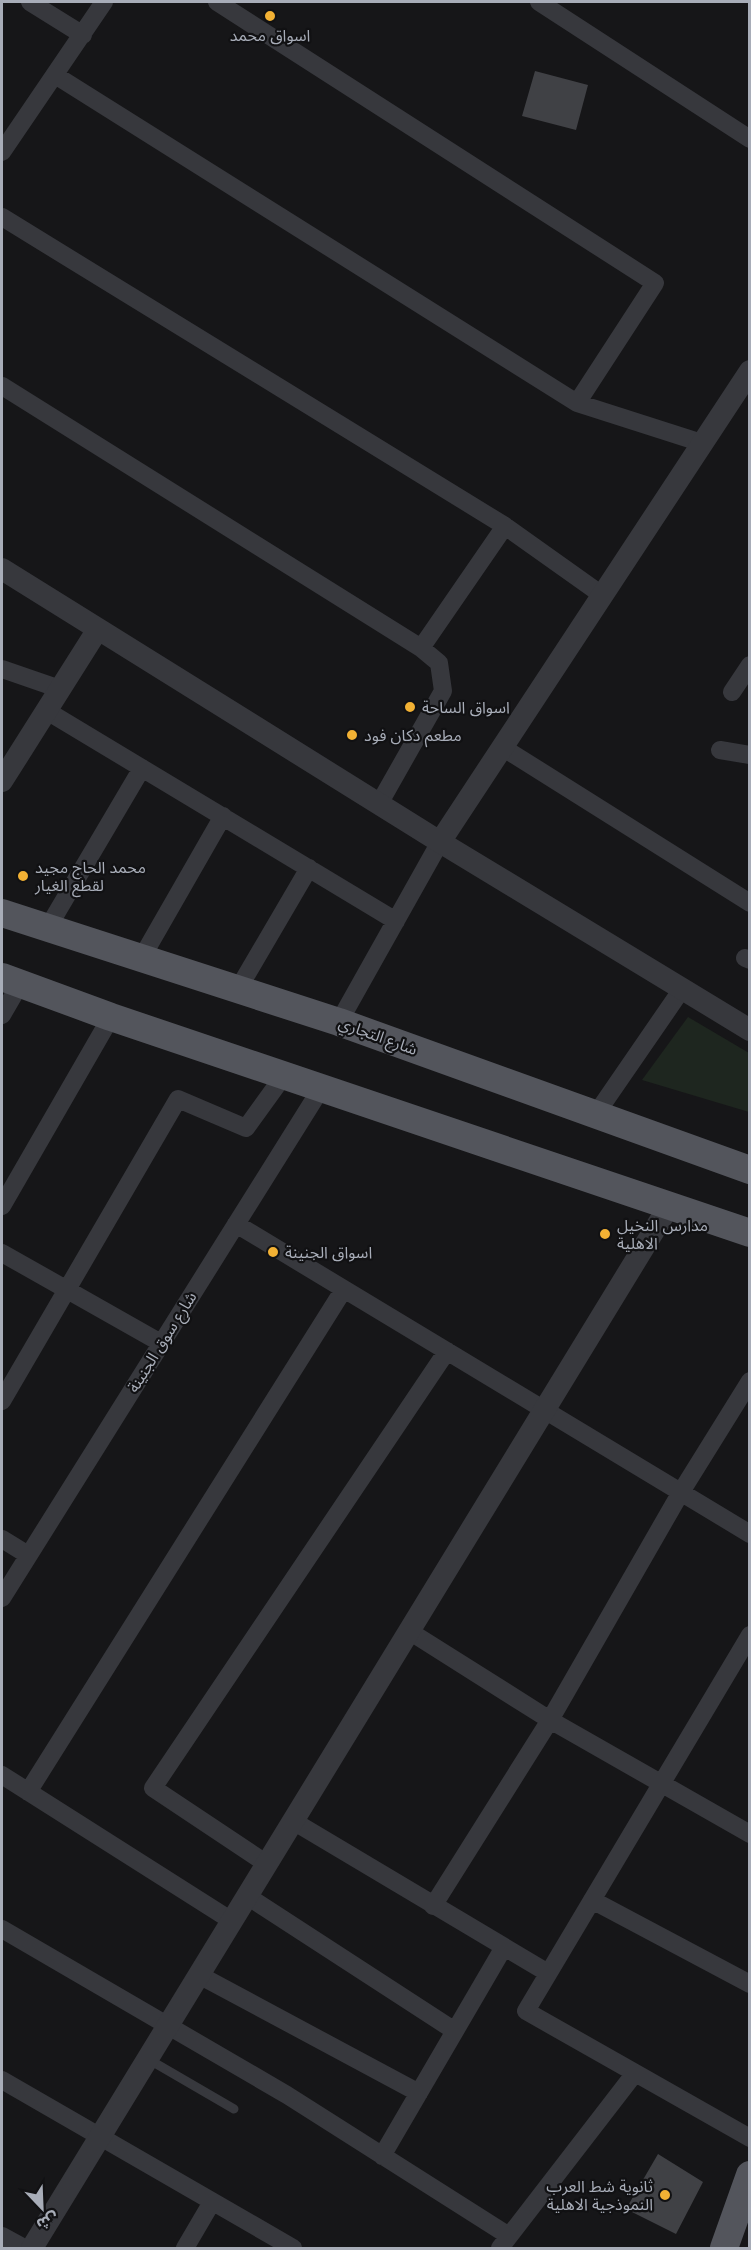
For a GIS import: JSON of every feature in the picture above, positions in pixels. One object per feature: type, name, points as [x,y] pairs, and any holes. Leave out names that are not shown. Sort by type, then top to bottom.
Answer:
[{"type":"main road","name":"شارع التجاري","points":[[2,913],[237,991],[339,1022],[750,1170]]},
{"type":"main road","points":[[11,981],[750,1233]]},
{"type":"main road","points":[[724,2248],[750,2175]]},
{"type":"street","points":[[30,2],[83,35]]},
{"type":"street","points":[[2,152],[104,2]]},
{"type":"street","points":[[217,2],[655,283],[577,403]]},
{"type":"street","points":[[539,2],[750,139]]},
{"type":"street","points":[[55,75],[577,403],[702,443]]},
{"type":"street","points":[[2,217],[505,526],[602,595]]},
{"type":"street","points":[[339,1022],[440,842],[750,371]]},
{"type":"street","points":[[2,386],[421,648],[439,663],[443,691],[379,804]]},
{"type":"street","points":[[421,648],[505,526]]},
{"type":"street","points":[[2,569],[440,842],[750,1030]]},
{"type":"street","points":[[2,782],[98,629]]},
{"type":"street","points":[[732,692],[750,665]]},
{"type":"street","points":[[2,669],[60,688]]},
{"type":"street","points":[[46,711],[396,921]]},
{"type":"street","points":[[502,747],[750,903]]},
{"type":"street","points":[[720,750],[750,755]]},
{"type":"street","points":[[47,929],[142,768]]},
{"type":"street","points":[[141,959],[223,816]]},
{"type":"street","points":[[237,991],[309,868]]},
{"type":"street","points":[[2,1015],[11,981]]},
{"type":"street","points":[[596,1114],[682,989]]},
{"type":"street","points":[[2,1206],[111,1017]]},
{"type":"street","points":[[2,1401],[178,1098],[246,1128],[285,1074]]},
{"type":"street","name":"شارع سوق الجنينة","points":[[2,1598],[322,1087]]},
{"type":"street","points":[[32,2248],[669,1206]]},
{"type":"street","points":[[236,1224],[750,1533]]},
{"type":"street","points":[[2,1253],[161,1343]]},
{"type":"street","points":[[28,1792],[344,1289]]},
{"type":"street","points":[[267,1864],[153,1788],[447,1351]]},
{"type":"street","points":[[433,1906],[550,1720],[681,1492],[750,1381]]},
{"type":"street","points":[[2,1539],[28,1555]]},
{"type":"street","points":[[409,1631],[550,1720],[750,1834]]},
{"type":"street","points":[[750,1635],[526,2011],[750,2138]]},
{"type":"street","points":[[2,1775],[232,1921]]},
{"type":"street","points":[[293,1821],[548,1973]]},
{"type":"street","points":[[247,1896],[455,2031]]},
{"type":"street","points":[[592,1900],[750,1984]]},
{"type":"street","points":[[2,1929],[287,2095],[382,2156],[504,2242],[635,2073]]},
{"type":"street","points":[[382,2156],[504,1947]]},
{"type":"street","points":[[199,1975],[419,2094]]},
{"type":"street","points":[[2,2080],[293,2248]]},
{"type":"street","points":[[185,2248],[212,2202]]},
{"type":"street","points":[[2,2236],[24,2248]]},
{"type":"lane","points":[[148,2059],[234,2109]]},
{"type":"shaded area","points":[[688,1017],[749,1053],[749,1112],[642,1080]]},
{"type":"building","points":[[535,71],[588,85],[576,130],[522,116]]},
{"type":"building","name":"ثانوية شط العرب النموذجية الاهلية","points":[[658,2154],[703,2182],[676,2234],[626,2209]]},
{"type":"place","name":"اسواق محمد","points":[[270,16]]},
{"type":"place","name":"اسواق الساحة","points":[[410,707]]},
{"type":"place","name":"مطعم دكان فود","points":[[352,735]]},
{"type":"place","name":"محمد الحاج مجيد لقطع الغيار","points":[[23,876]]},
{"type":"place","name":"مدارس النخيل الاهلية","points":[[605,1234]]},
{"type":"place","name":"اسواق الجنينة","points":[[273,1252]]},
{"type":"place","name":"ثانوية شط العرب النموذجية الاهلية","points":[[665,2195]]}]
